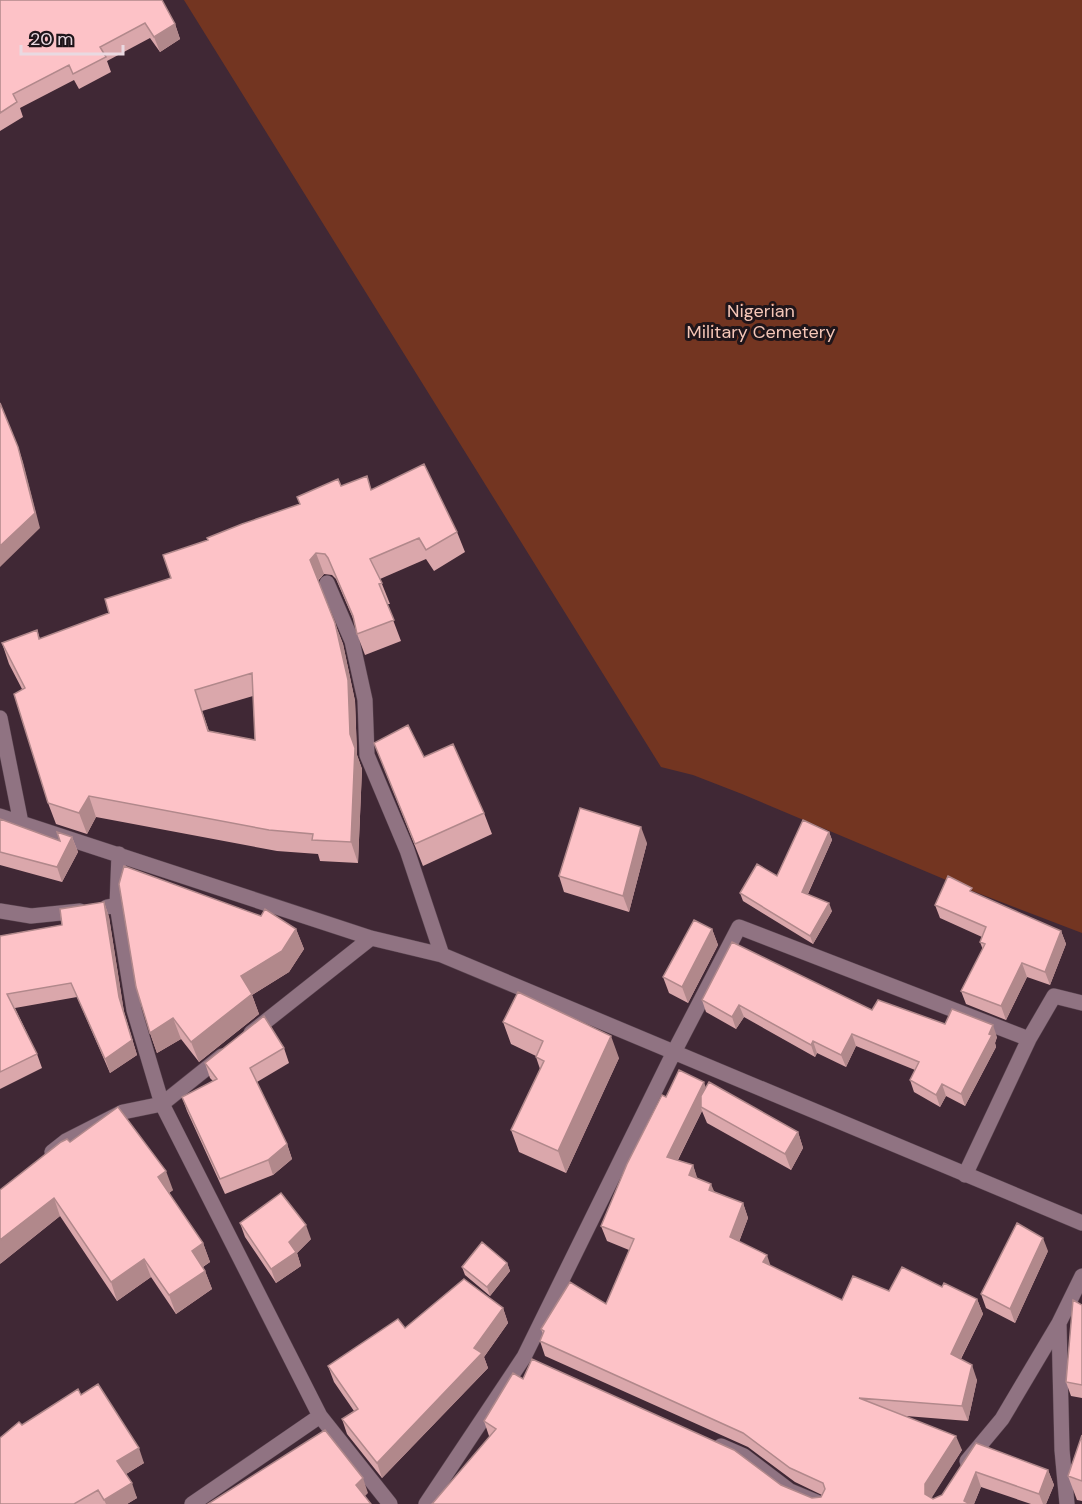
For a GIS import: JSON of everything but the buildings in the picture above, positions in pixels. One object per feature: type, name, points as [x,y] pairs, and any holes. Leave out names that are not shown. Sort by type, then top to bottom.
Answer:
[{"type":"street","points":[[327,583],[352,641],[365,700],[367,755],[407,850],[442,955]]},
{"type":"street","points":[[0,718],[21,823]]},
{"type":"street","points":[[0,816],[371,938],[442,955],[673,1054],[1082,1223]]},
{"type":"street","points":[[119,854],[117,905],[134,1010],[162,1104],[320,1416],[390,1504]]},
{"type":"street","points":[[0,911],[31,916],[96,910],[117,905]]},
{"type":"street","points":[[426,1504],[529,1359],[673,1054],[739,927],[1029,1039]]},
{"type":"street","points":[[41,1160],[66,1141],[123,1113],[162,1104],[371,938]]},
{"type":"street","points":[[965,1175],[1029,1039],[1054,996],[1082,1003]]},
{"type":"street","points":[[957,1476],[968,1458],[1002,1419],[1059,1323],[1082,1276]]},
{"type":"street","points":[[1059,1323],[1062,1450],[1067,1504]]},
{"type":"street","points":[[192,1504],[320,1416]]},
{"type":"street","points":[[702,1438],[744,1456],[790,1491],[821,1504]]},
{"type":"green space","name":"Nigerian Military Cemetery","points":[[184,0],[1082,0],[1082,933],[970,890],[742,794],[693,775],[661,767]]}]
